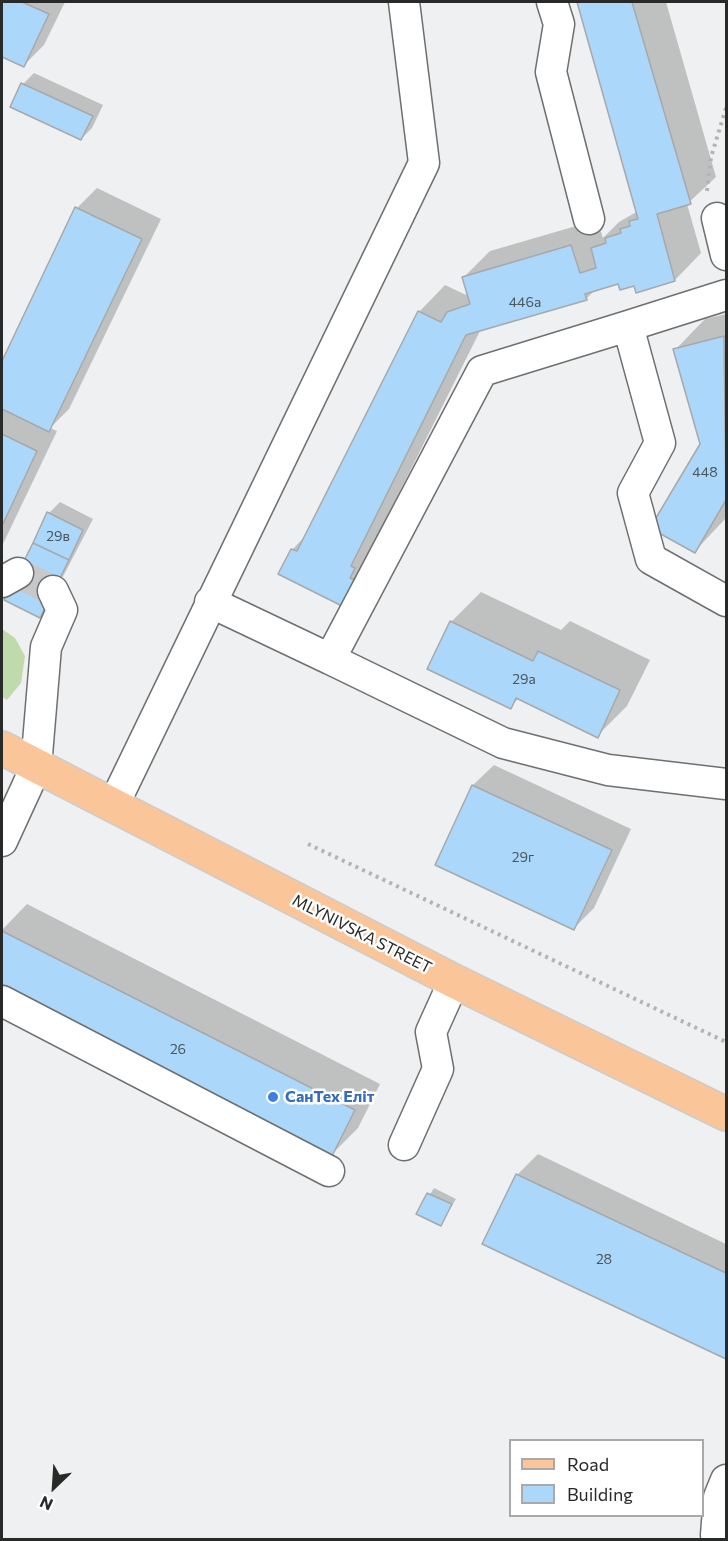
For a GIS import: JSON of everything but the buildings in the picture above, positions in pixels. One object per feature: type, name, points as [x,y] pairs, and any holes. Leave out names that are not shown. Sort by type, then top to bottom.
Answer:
[{"type":"main road","name":"MLYNIVSKA STREET","points":[[2,748],[454,981],[726,1114]]},
{"type":"lane","points":[[113,806],[424,163],[404,2]]},
{"type":"lane","points":[[552,2],[559,24],[551,72],[589,219]]},
{"type":"lane","points":[[717,218],[726,255]]},
{"type":"lane","points":[[330,659],[482,371],[726,295]]},
{"type":"lane","points":[[628,326],[660,443],[633,493],[651,559],[726,601]]},
{"type":"lane","points":[[2,841],[36,767],[46,647],[63,610],[54,591]]},
{"type":"lane","points":[[210,602],[503,743],[608,770],[726,784]]},
{"type":"lane","points":[[404,1145],[438,1069],[431,1032],[454,981]]},
{"type":"lane","points":[[2,1001],[329,1171]]},
{"type":"lane","points":[[718,1539],[716,1535],[719,1497],[726,1480]]},
{"type":"path","points":[[717,218],[707,194],[711,157],[726,108]]},
{"type":"path","points":[[308,844],[726,1042]]},
{"type":"green space","points":[[2,629],[15,638],[25,656],[21,683],[7,700],[2,697]]},
{"type":"tunnel","points":[[18,573],[53,591]]},
{"type":"place","name":"СанТех Еліт","points":[[273,1097]]}]
